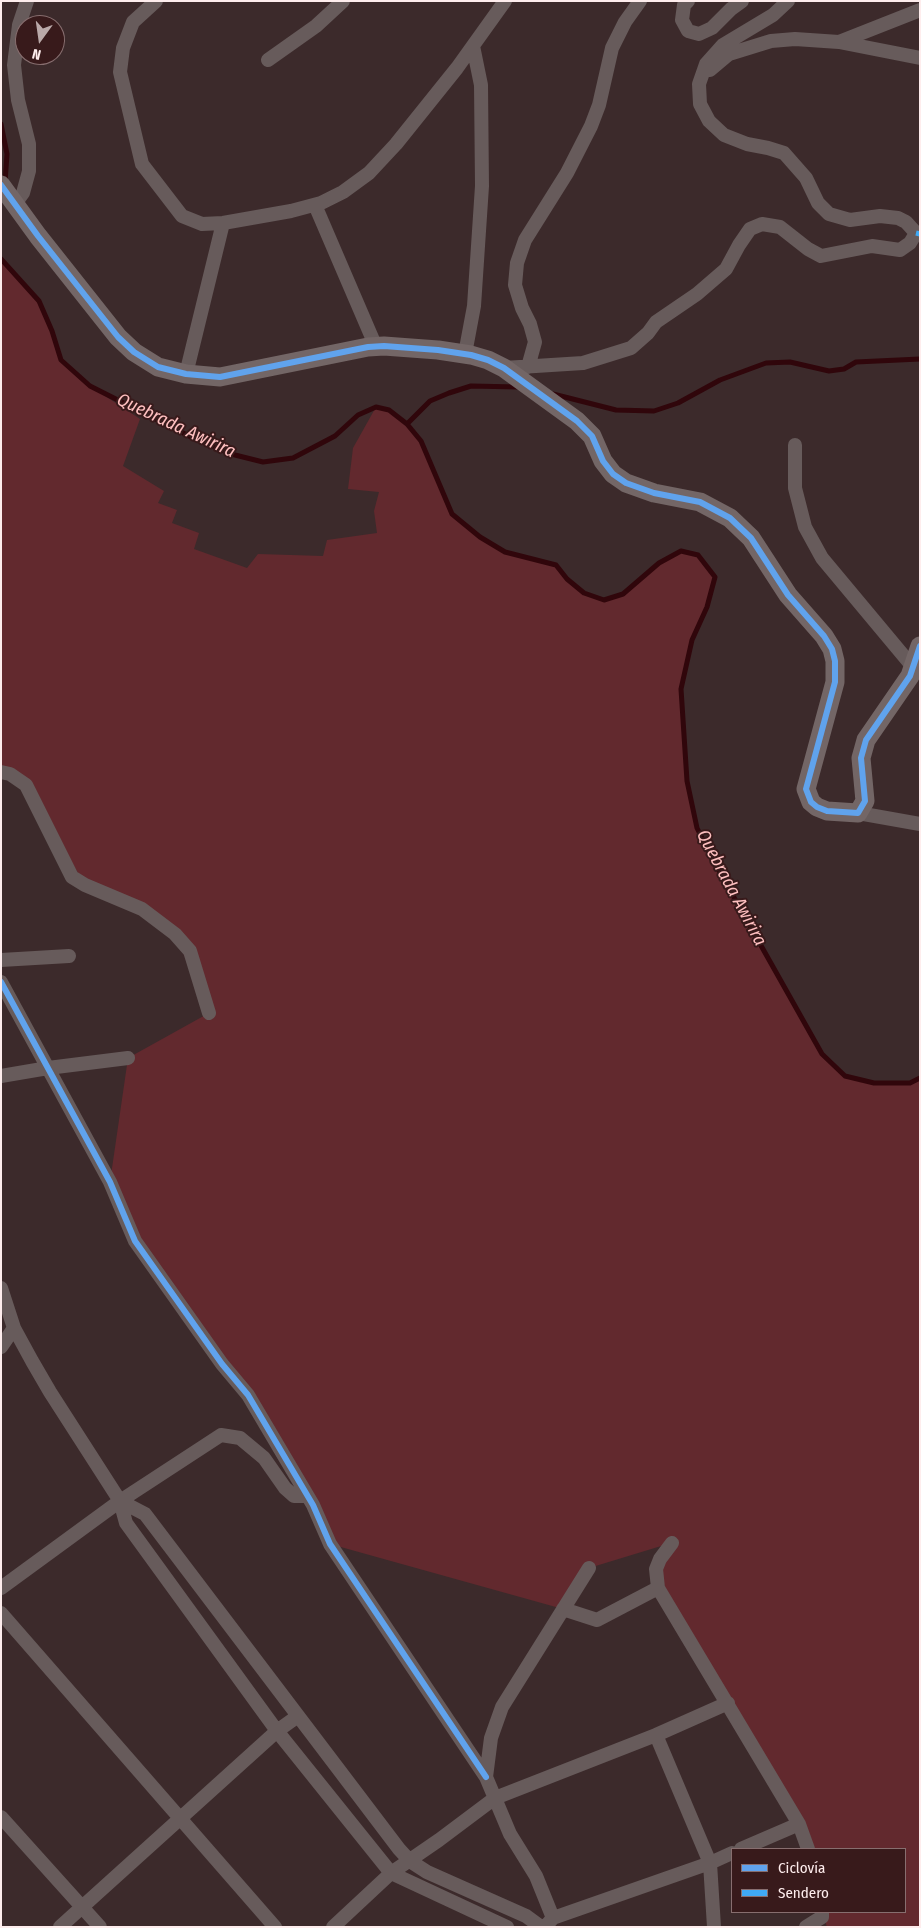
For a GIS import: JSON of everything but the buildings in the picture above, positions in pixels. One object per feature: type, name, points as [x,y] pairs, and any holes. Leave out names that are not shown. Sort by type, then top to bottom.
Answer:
[{"type":"street","points":[[15,204],[23,193],[29,170],[28,144],[18,100],[14,65],[19,25],[27,1]]},
{"type":"street","points":[[156,1],[133,22],[123,48],[120,72],[142,164],[182,216],[202,224],[223,223],[315,205],[342,192],[368,173],[396,144],[473,46],[505,1]]},
{"type":"street","points":[[268,60],[316,26],[343,1]]},
{"type":"street","points":[[528,367],[535,342],[515,285],[516,263],[525,240],[567,173],[591,126],[599,105],[612,48],[624,22],[640,1]]},
{"type":"street","points":[[688,1],[684,5],[682,20],[688,31],[699,34],[712,28],[742,1]]},
{"type":"street","points":[[504,368],[583,363],[630,348],[656,322],[697,294],[726,269],[739,244],[750,229],[762,224],[780,226],[808,249],[822,256],[872,246],[900,250],[910,243],[916,233],[906,222],[898,218],[880,216],[850,220],[829,214],[818,202],[806,178],[784,153],[747,144],[724,135],[709,121],[700,104],[699,84],[706,64],[723,45],[773,15],[788,1]]},
{"type":"street","points":[[839,42],[920,10]]},
{"type":"street","points":[[702,77],[729,54],[771,41],[795,39],[839,42],[920,58]]},
{"type":"street","points":[[465,354],[474,306],[482,186],[481,85],[473,46]]},
{"type":"street","points":[[1,185],[118,337],[134,352],[158,367],[186,374],[220,378],[287,363],[376,347],[438,350],[488,360],[504,368],[577,421],[592,436],[603,461],[613,474],[639,488],[700,502],[730,518],[751,538],[788,595],[824,636],[832,649],[835,661],[835,682],[808,779],[807,796],[817,807],[827,811],[858,813],[920,824]]},
{"type":"street","points":[[315,205],[376,347]]},
{"type":"street","points":[[186,374],[223,223]]},
{"type":"street","points":[[795,446],[795,488],[805,527],[822,558],[916,672]]},
{"type":"street","points":[[858,813],[865,801],[861,758],[866,740],[910,676],[916,672],[920,646]]},
{"type":"street","points":[[1,772],[10,774],[26,785],[72,877],[85,885],[142,909],[176,934],[190,951],[209,1013]]},
{"type":"street","points":[[1,960],[69,956]]},
{"type":"street","points":[[1,982],[110,1182],[135,1241],[222,1364],[248,1395],[307,1496],[330,1544],[486,1777],[510,1834],[536,1876],[549,1922],[710,1863],[731,1853]]},
{"type":"street","points":[[1,1076],[128,1058]]},
{"type":"street","points":[[1,1288],[14,1328],[50,1392],[120,1501],[126,1523],[277,1730],[391,1873],[506,1927]]},
{"type":"street","points":[[1,1347],[14,1328]]},
{"type":"street","points":[[1,1588],[120,1501],[221,1435],[240,1438],[264,1458],[285,1488],[294,1496],[307,1496]]},
{"type":"street","points":[[120,1501],[146,1514],[398,1850],[427,1872],[526,1916],[541,1927]]},
{"type":"street","points":[[672,1543],[660,1559],[656,1569],[658,1588],[799,1824],[808,1848]]},
{"type":"street","points":[[486,1777],[491,1738],[502,1707],[589,1568]]},
{"type":"street","points":[[563,1609],[597,1620],[658,1588]]},
{"type":"street","points":[[1,1613],[275,1927]]},
{"type":"street","points":[[333,1927],[391,1873],[495,1798],[656,1735],[728,1703]]},
{"type":"street","points":[[60,1927],[277,1730],[298,1716]]},
{"type":"street","points":[[656,1735],[710,1863],[714,1927]]},
{"type":"street","points":[[1,1817],[100,1927]]},
{"type":"street","points":[[742,1848],[799,1824]]},
{"type":"street","points":[[806,1927],[822,1917],[822,1913]]},
{"type":"shaded area","points":[[1,259],[39,301],[61,360],[90,386],[140,419],[123,466],[164,491],[158,503],[177,510],[172,523],[199,533],[194,549],[247,568],[258,554],[323,556],[327,540],[377,533],[374,511],[379,492],[348,489],[353,448],[376,407],[389,410],[407,424],[421,441],[452,514],[480,537],[505,552],[556,565],[567,579],[584,593],[604,600],[623,594],[659,563],[681,551],[698,555],[715,577],[707,607],[692,640],[681,689],[687,781],[697,828],[714,862],[822,1054],[845,1076],[874,1083],[910,1083],[920,1078],[920,1927],[827,1927],[822,1913],[906,1913],[906,1848],[807,1848],[658,1588],[656,1569],[671,1543],[589,1568],[563,1609],[330,1544],[248,1395],[135,1241],[110,1182],[128,1058],[209,1013],[175,934],[85,885],[26,785],[1,772]]},
{"type":"waterway","name":"Quebrada Awirira","points":[[1,124],[7,154],[5,183]]},
{"type":"waterway","name":"Quebrada Awirira","points":[[1,259],[39,301],[52,331],[61,360],[90,386],[191,437],[231,454],[263,462],[293,458],[335,436],[358,415],[376,407],[389,410],[407,424],[421,441],[452,514],[480,537],[505,552],[556,565],[567,579],[584,593],[604,600],[623,594],[659,563],[681,551],[698,555],[715,577],[707,607],[692,640],[681,689],[687,781],[697,828],[714,862],[822,1054],[845,1076],[874,1083],[910,1083],[920,1078]]},
{"type":"waterway","points":[[553,394],[616,410],[654,411],[678,403],[720,380],[766,363],[790,362],[829,371],[844,369],[856,362],[920,359]]},
{"type":"waterway","points":[[407,424],[430,401],[449,393],[471,386],[518,387]]},
{"type":"marked path","points":[[916,233],[920,234]]},
{"type":"cycle path","points":[[1,185],[38,236],[118,337],[134,352],[158,367],[186,374],[220,377],[368,347],[384,346],[438,350],[471,355],[488,360],[504,368],[577,421],[592,436],[603,461],[613,474],[626,483],[654,493],[700,502],[730,518],[751,538],[788,595],[824,636],[832,649],[835,661],[835,682],[806,789],[811,802],[817,807],[827,811],[858,813],[865,801],[861,758],[866,740],[910,676],[920,646]]},
{"type":"cycle path","points":[[1,982],[110,1182],[135,1241],[222,1364],[248,1395],[313,1505],[330,1544],[486,1777]]}]
